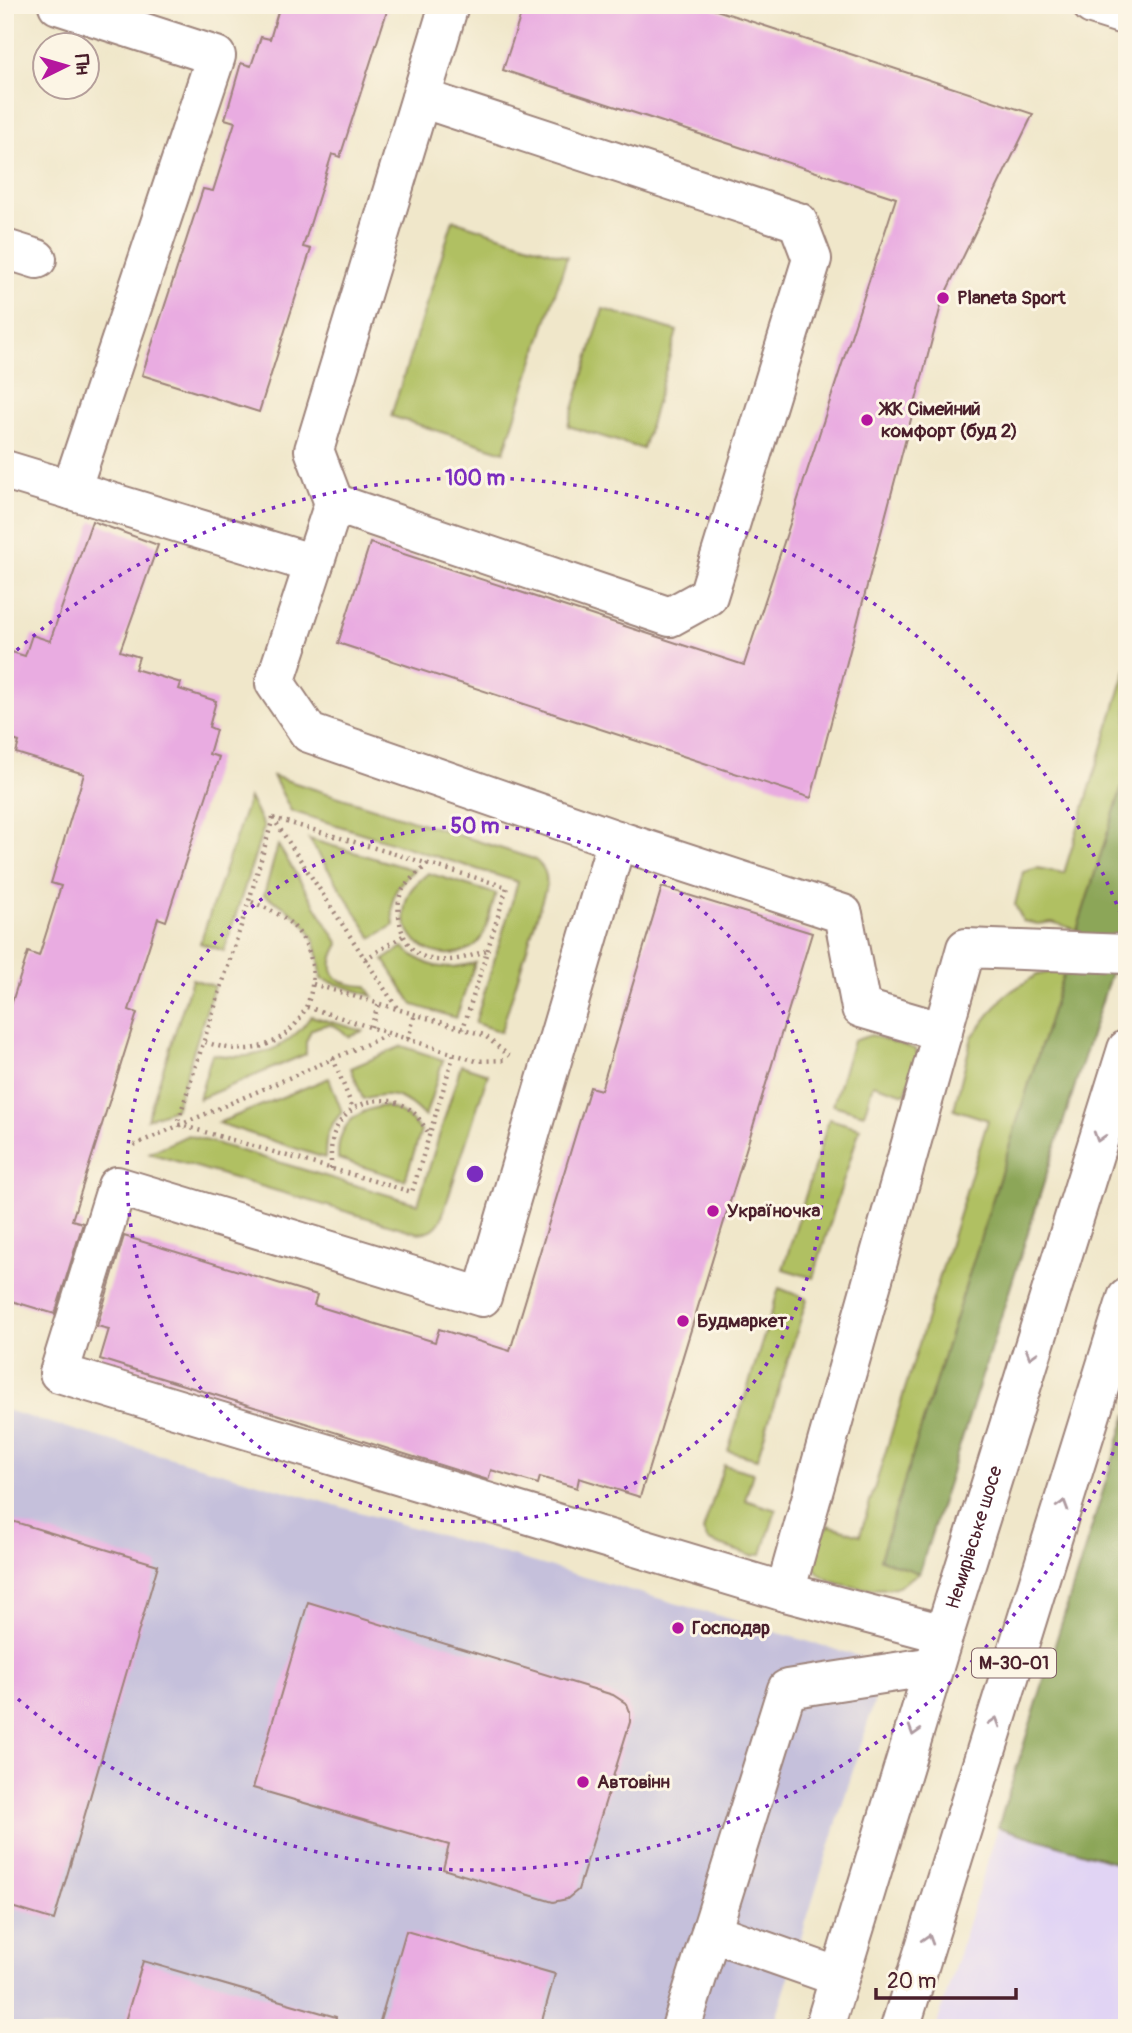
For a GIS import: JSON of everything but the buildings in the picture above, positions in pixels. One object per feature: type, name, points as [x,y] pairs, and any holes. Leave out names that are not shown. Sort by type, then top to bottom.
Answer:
[{"type":"main road","points":[[58,5],[216,56],[71,490]]},
{"type":"main road","points":[[449,5],[314,450],[334,503],[275,683],[309,733],[843,914],[861,1009],[943,1032]]},
{"type":"main road","points":[[1093,5],[1127,16]]},
{"type":"main road","points":[[334,503],[670,617],[708,597],[812,259],[797,222],[421,99]]},
{"type":"main road","points":[[5,470],[314,564]]},
{"type":"main road","points":[[617,839],[482,1297],[117,1186],[59,1373],[785,1592],[939,1650]]},
{"type":"main road","points":[[785,1592],[966,948],[1127,954]]},
{"type":"main road","name":"Немирівське шосе","points":[[824,2028],[1127,1049]]},
{"type":"main road","name":"М-30-01","points":[[900,2028],[1127,1298]]},
{"type":"main road","points":[[681,2028],[787,1689],[939,1650]]},
{"type":"main road","points":[[711,1932],[839,1977]]},
{"type":"path","points":[[273,818],[507,887],[463,1029]]},
{"type":"path","points":[[177,1124],[205,1042],[273,818]]},
{"type":"path","points":[[273,818],[397,1008]]},
{"type":"path","points":[[428,864],[408,883],[400,895],[398,909],[403,936],[416,952],[440,961],[453,961],[488,950]]},
{"type":"path","points":[[205,1042],[232,1049],[251,1049],[268,1044],[290,1029],[307,1007],[313,984],[312,963],[307,944],[281,915],[249,901]]},
{"type":"path","points":[[365,959],[403,936]]},
{"type":"path","points":[[307,1007],[475,1061],[513,1059],[484,1035],[313,984]]},
{"type":"path","points":[[371,1027],[379,1003]]},
{"type":"path","points":[[408,1039],[415,1014]]},
{"type":"path","points":[[117,1186],[130,1147],[177,1124],[390,1034]]},
{"type":"path","points":[[177,1124],[412,1192],[454,1054]]},
{"type":"path","points":[[333,1058],[353,1109]]},
{"type":"path","points":[[331,1169],[331,1145],[335,1129],[353,1109],[369,1101],[394,1102],[408,1108],[418,1117],[429,1134]]},
{"type":"shaded area","points":[[5,1410],[886,1664],[773,2028],[5,2028]]},
{"type":"shaded area","points":[[998,1827],[1127,1866],[1127,2028],[936,2028]]},
{"type":"green space","points":[[453,220],[567,257],[504,452],[391,416]]},
{"type":"green space","points":[[603,309],[677,331],[643,449],[568,426]]},
{"type":"green space","points":[[1127,667],[1127,771],[1077,930],[1052,922],[1038,924],[1023,921],[1015,905],[1023,872],[1037,868],[1064,873]]},
{"type":"green space","points":[[1127,771],[1127,923],[919,1573],[880,1559]]},
{"type":"green space","points":[[273,776],[534,859],[540,865],[546,875],[546,887],[501,1032],[475,1023],[518,882],[291,811]]},
{"type":"green space","points":[[249,798],[264,827],[224,951],[200,943]]},
{"type":"green space","points":[[309,839],[414,870],[397,888],[392,907],[394,925],[372,938]]},
{"type":"green space","points":[[278,845],[339,944],[332,963],[335,976],[347,983],[366,986],[373,996],[321,979],[317,949],[307,928],[290,911],[264,895]]},
{"type":"green space","points":[[428,873],[496,894],[483,936],[469,949],[448,954],[435,952],[424,948],[408,930],[405,906],[409,893]]},
{"type":"green space","points":[[403,947],[420,960],[436,966],[454,967],[475,963],[456,1018],[413,1005],[384,960]]},
{"type":"green space","points":[[1065,969],[880,1559],[919,1573],[901,1585],[886,1588],[861,1588],[835,1582],[816,1570],[813,1561],[815,1552],[828,1525],[860,1535],[988,1120],[954,1109],[972,1037],[1005,995],[1037,975]]},
{"type":"green space","points":[[192,979],[214,986],[175,1109],[147,1119]]},
{"type":"green space","points":[[311,1016],[363,1031],[348,1037],[331,1025],[317,1027],[311,1030],[306,1042],[306,1054],[199,1099],[212,1054],[241,1056],[268,1051],[291,1038]]},
{"type":"green space","points":[[871,1035],[915,1049],[919,1057],[905,1094],[873,1084],[864,1114],[833,1105],[853,1041]]},
{"type":"green space","points":[[402,1046],[443,1060],[425,1117],[411,1104],[397,1097],[382,1095],[363,1099],[351,1068]]},
{"type":"green space","points":[[461,1065],[488,1074],[441,1220],[429,1231],[418,1233],[149,1153],[188,1135],[418,1204]]},
{"type":"green space","points":[[329,1078],[342,1112],[328,1132],[325,1158],[218,1123]]},
{"type":"green space","points":[[384,1106],[404,1115],[421,1131],[405,1180],[338,1159],[340,1138],[349,1122],[364,1112]]},
{"type":"green space","points":[[829,1119],[860,1128],[813,1278],[783,1269]]},
{"type":"green space","points":[[779,1288],[807,1299],[757,1459],[728,1451]]},
{"type":"green space","points":[[1127,1414],[1127,1866],[998,1827]]},
{"type":"green space","points":[[724,1465],[753,1473],[745,1500],[776,1510],[762,1554],[752,1556],[708,1541],[703,1531]]},
{"type":"place","name":"Planeta Sport","points":[[943,298]]},
{"type":"place","name":"ЖК Сімейний комфорт (буд 2)","points":[[867,420]]},
{"type":"place","name":"Україночка","points":[[713,1211]]},
{"type":"place","name":"Будмаркет","points":[[683,1321]]},
{"type":"place","name":"Господар","points":[[678,1628]]},
{"type":"place","name":"Автовінн","points":[[583,1782]]}]
